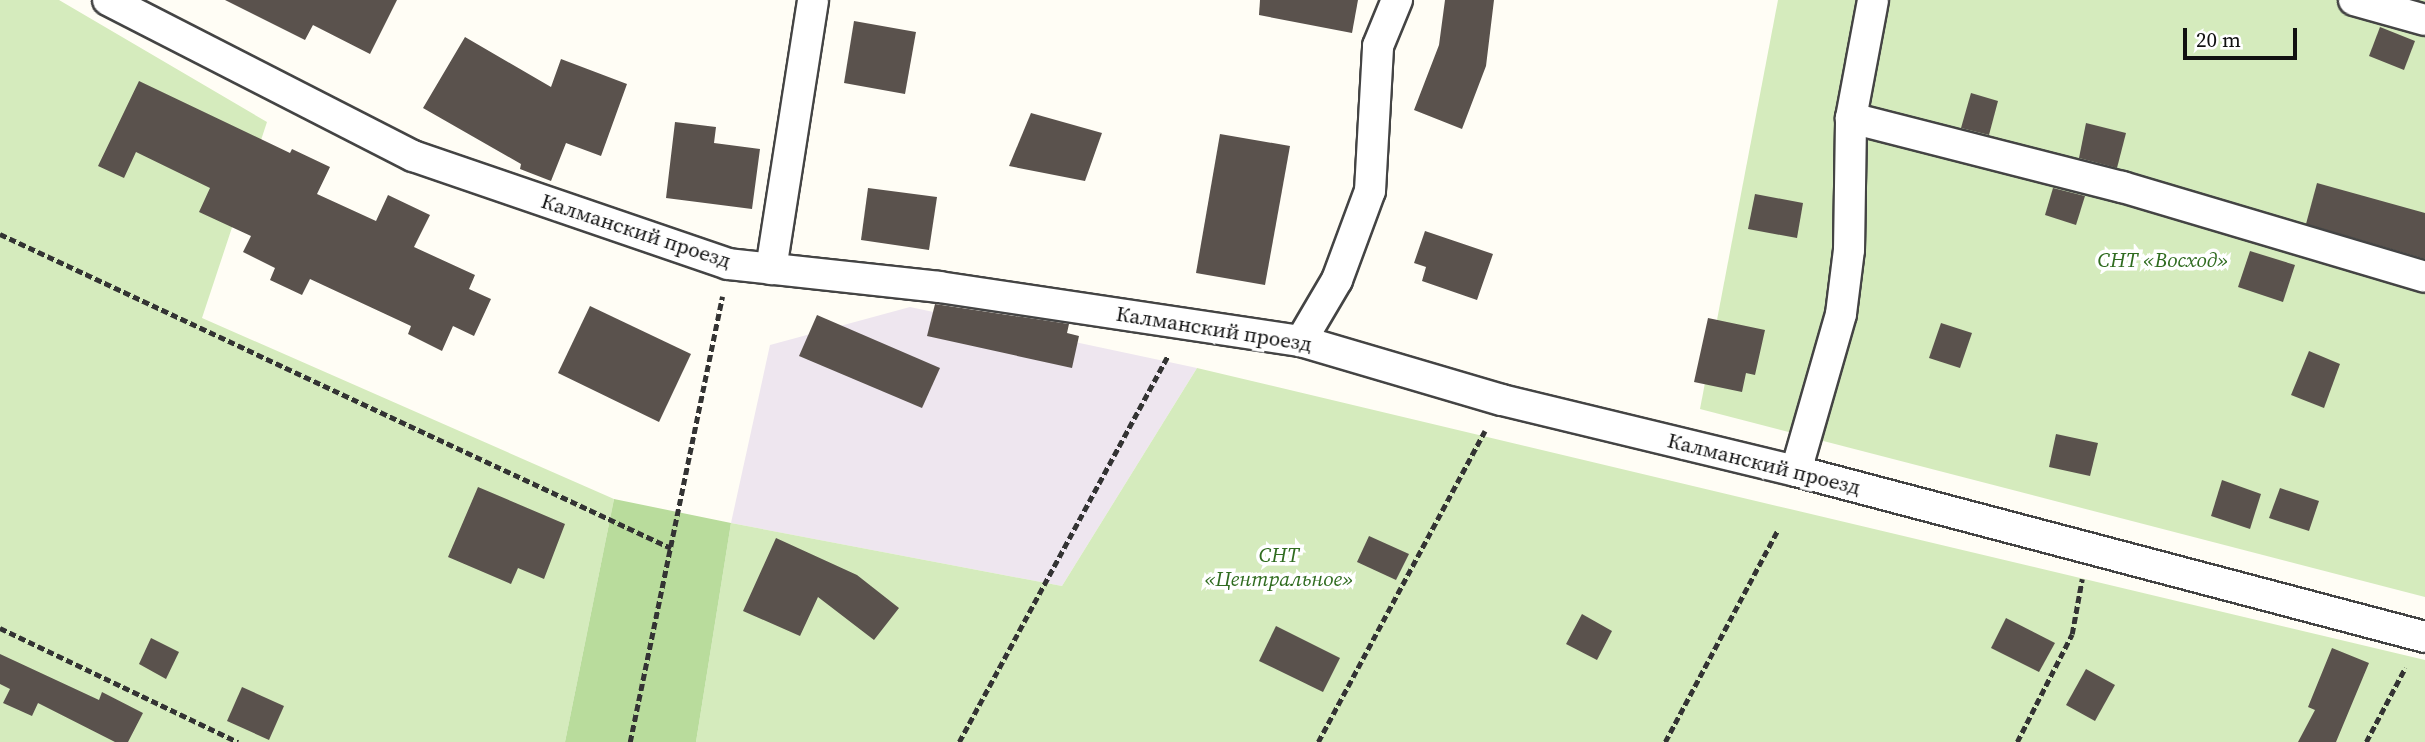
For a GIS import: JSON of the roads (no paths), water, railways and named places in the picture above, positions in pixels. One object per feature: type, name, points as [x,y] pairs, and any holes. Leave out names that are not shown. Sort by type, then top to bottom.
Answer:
[{"type":"street","name":"Калманский проезд","points":[[108,0],[413,156],[728,264],[939,287],[1301,341],[1502,400],[1796,471],[2423,636]]},
{"type":"street","points":[[771,269],[813,0]]},
{"type":"street","points":[[1301,341],[1337,280],[1370,191],[1378,46],[1397,0]]},
{"type":"street","points":[[1796,471],[1841,314],[1849,250],[1851,118],[1872,0]]},
{"type":"street","points":[[2354,0],[2425,20]]},
{"type":"street","points":[[1851,118],[2122,187],[2425,277]]},
{"type":"park label","name":"СНТ «Восход»","points":[[2163,260]]},
{"type":"park label","name":"СНТ «Центральное»","points":[[1279,567]]}]
